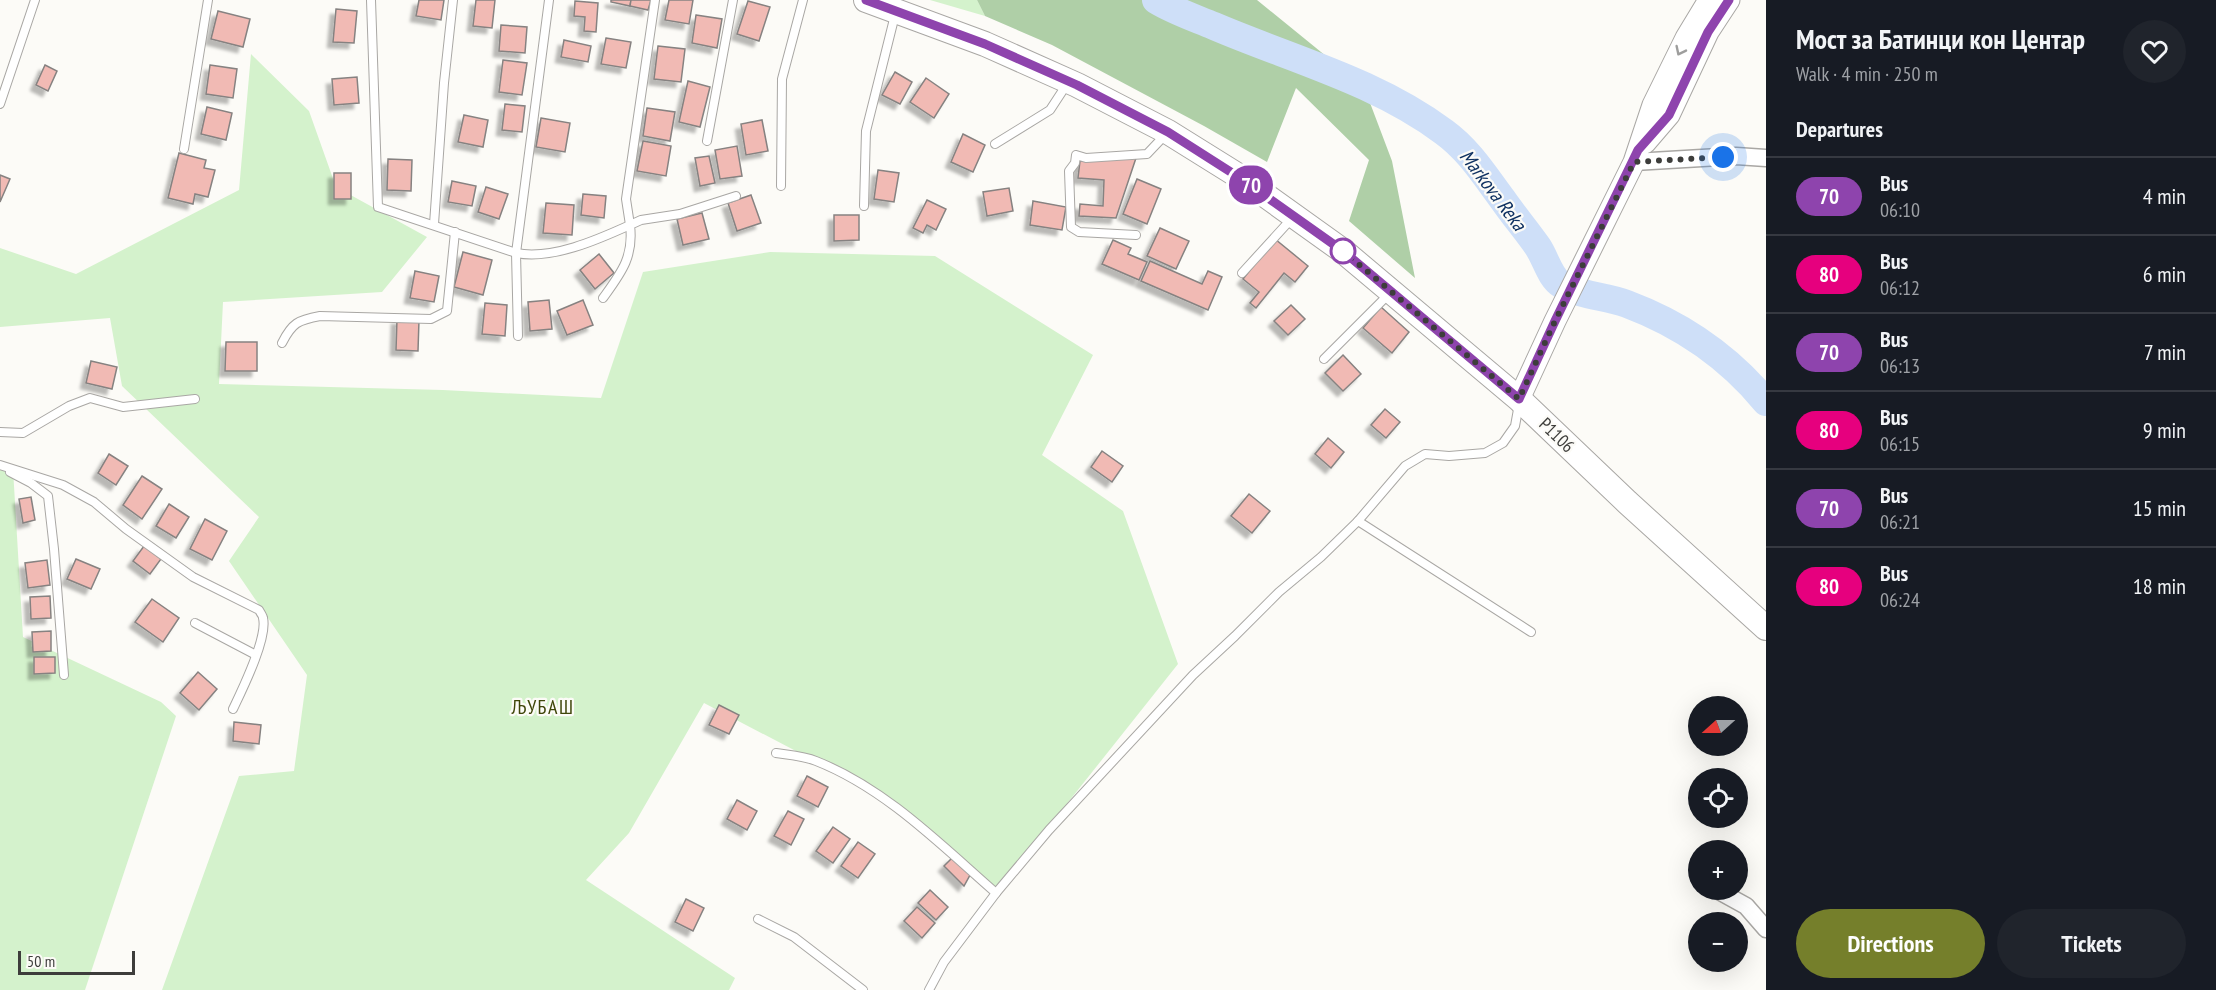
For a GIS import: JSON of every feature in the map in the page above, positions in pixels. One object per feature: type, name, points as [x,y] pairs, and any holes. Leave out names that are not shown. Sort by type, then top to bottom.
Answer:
[{"type":"main road","name":"P1106","points":[[866,0],[985,44],[1069,82],[1168,132],[1237,176],[1343,251],[1519,399],[1627,502],[1766,628]]},
{"type":"street","points":[[1519,399],[1636,156],[1653,105],[1686,38],[1709,0]]},
{"type":"street","points":[[1636,156],[1669,115],[1708,32],[1729,0]]},
{"type":"street","points":[[1636,156],[1766,158]]},
{"type":"street","points":[[1736,900],[1746,906],[1766,929]]},
{"type":"lane","points":[[0,105],[34,0]]},
{"type":"lane","points":[[184,148],[208,0]]},
{"type":"lane","points":[[371,0],[378,207],[516,253],[530,255],[549,254],[604,237],[641,220],[680,214],[736,196]]},
{"type":"lane","points":[[434,224],[444,83],[453,0]]},
{"type":"lane","points":[[518,336],[516,253],[549,0]]},
{"type":"lane","points":[[603,298],[625,268],[632,240],[626,199],[655,0]]},
{"type":"lane","points":[[707,141],[733,0]]},
{"type":"lane","points":[[781,186],[782,79],[803,0]]},
{"type":"lane","points":[[864,206],[866,131],[896,11]]},
{"type":"lane","points":[[995,144],[1050,110],[1069,82]]},
{"type":"lane","points":[[1136,235],[1079,232],[1071,227],[1069,171],[1075,163],[1076,155],[1086,158],[1147,154],[1168,132]]},
{"type":"lane","points":[[1242,273],[1294,216]]},
{"type":"lane","points":[[282,343],[296,322],[304,319],[320,316],[431,319],[447,311],[455,232]]},
{"type":"lane","points":[[1324,359],[1391,291]]},
{"type":"lane","points":[[0,432],[23,433],[69,406],[90,398],[123,407],[195,399]]},
{"type":"lane","points":[[930,990],[944,962],[996,893],[1049,830],[1193,675],[1279,592],[1321,558],[1358,521],[1405,466],[1425,454],[1449,456],[1485,453],[1503,443],[1515,426],[1519,399]]},
{"type":"lane","points":[[0,466],[63,485],[94,502],[126,530],[194,577],[259,610],[263,617],[263,626],[256,655],[233,709]]},
{"type":"lane","points":[[0,466],[31,483],[48,496],[64,675]]},
{"type":"lane","points":[[1358,521],[1531,632]]},
{"type":"lane","points":[[195,623],[256,655]]},
{"type":"lane","points":[[776,753],[813,760],[853,778],[921,828],[996,893]]},
{"type":"lane","points":[[758,919],[794,937],[863,990]]},
{"type":"green space","points":[[930,0],[977,0],[985,16]]},
{"type":"green space","points":[[977,0],[1257,0],[1364,87],[1392,161],[1415,278],[1349,221],[1369,160],[1296,88],[1267,162],[1052,45],[985,16]]},
{"type":"green space","points":[[251,54],[309,111],[336,187],[427,237],[382,292],[223,302],[219,384],[443,390],[601,398],[643,272],[770,252],[935,256],[1093,355],[1042,455],[1123,511],[1178,664],[996,893],[921,828],[853,778],[813,760],[704,703],[629,833],[586,880],[735,978],[729,990],[162,990],[239,776],[294,771],[307,675],[229,561],[259,517],[122,386],[110,318],[0,327],[0,248],[76,274],[239,190]]},
{"type":"green space","points":[[0,464],[13,469],[23,637],[161,702],[176,716],[85,990],[0,990]]},
{"type":"building","points":[[419,0],[444,0],[441,20],[416,16]]},
{"type":"building","points":[[476,0],[495,0],[492,28],[473,26]]},
{"type":"building","points":[[611,0],[631,0],[630,6],[611,2]]},
{"type":"building","points":[[631,0],[651,0],[648,10],[630,6]]},
{"type":"building","points":[[669,0],[693,0],[689,24],[665,20]]},
{"type":"building","points":[[575,1],[598,3],[596,32],[584,31],[585,17],[574,16]]},
{"type":"building","points":[[748,1],[770,7],[759,41],[737,34]]},
{"type":"building","points":[[336,9],[357,11],[354,43],[333,42]]},
{"type":"building","points":[[218,11],[250,19],[243,47],[211,39]]},
{"type":"building","points":[[696,15],[722,19],[717,48],[692,43]]},
{"type":"building","points":[[501,25],[527,27],[525,53],[499,51]]},
{"type":"building","points":[[606,38],[631,42],[626,68],[601,64]]},
{"type":"building","points":[[564,40],[591,46],[588,62],[561,57]]},
{"type":"building","points":[[658,46],[685,49],[681,82],[654,79]]},
{"type":"building","points":[[503,60],[527,63],[522,95],[499,92]]},
{"type":"building","points":[[45,65],[57,71],[48,91],[36,85]]},
{"type":"building","points":[[210,65],[237,69],[233,98],[206,94]]},
{"type":"building","points":[[895,72],[912,82],[900,104],[882,95]]},
{"type":"building","points":[[357,77],[359,103],[334,105],[332,79]]},
{"type":"building","points":[[926,78],[949,94],[934,118],[910,102]]},
{"type":"building","points":[[688,81],[710,87],[700,127],[679,122]]},
{"type":"building","points":[[505,104],[525,106],[522,132],[502,130]]},
{"type":"building","points":[[207,107],[232,113],[226,140],[201,134]]},
{"type":"building","points":[[647,108],[675,112],[670,141],[643,136]]},
{"type":"building","points":[[464,115],[488,120],[483,147],[458,142]]},
{"type":"building","points":[[541,118],[570,123],[565,152],[536,147]]},
{"type":"building","points":[[762,120],[768,151],[746,155],[741,124]]},
{"type":"building","points":[[963,134],[985,145],[973,172],[951,162]]},
{"type":"building","points":[[643,141],[671,146],[666,176],[637,171]]},
{"type":"building","points":[[737,146],[742,176],[720,179],[715,150]]},
{"type":"building","points":[[179,153],[206,160],[204,168],[215,170],[208,197],[195,194],[193,204],[168,198]]},
{"type":"building","points":[[709,156],[715,183],[700,186],[695,158]]},
{"type":"building","points":[[1136,158],[1116,218],[1079,216],[1080,204],[1103,206],[1104,180],[1078,178],[1080,161]]},
{"type":"building","points":[[388,159],[412,160],[411,191],[387,190]]},
{"type":"building","points":[[878,170],[899,173],[894,202],[874,199]]},
{"type":"building","points":[[334,173],[351,173],[351,199],[334,199]]},
{"type":"building","points":[[0,175],[10,179],[0,202]]},
{"type":"building","points":[[1137,179],[1161,189],[1147,224],[1123,214]]},
{"type":"building","points":[[452,181],[476,186],[472,206],[448,202]]},
{"type":"building","points":[[486,187],[508,194],[499,219],[478,212]]},
{"type":"building","points":[[1009,188],[1013,211],[987,216],[983,192]]},
{"type":"building","points":[[583,194],[606,196],[604,218],[581,215]]},
{"type":"building","points":[[751,195],[761,223],[737,231],[728,203]]},
{"type":"building","points":[[927,200],[946,209],[936,230],[927,225],[923,233],[913,228]]},
{"type":"building","points":[[1033,201],[1066,207],[1062,230],[1030,225]]},
{"type":"building","points":[[546,203],[574,205],[572,235],[543,233]]},
{"type":"building","points":[[702,213],[709,239],[683,245],[677,219]]},
{"type":"building","points":[[834,215],[859,215],[859,240],[834,241]]},
{"type":"building","points":[[1160,228],[1189,241],[1176,269],[1147,256]]},
{"type":"building","points":[[1275,239],[1308,266],[1295,282],[1284,273],[1256,308],[1250,303],[1259,292],[1243,279]]},
{"type":"building","points":[[1113,240],[1131,248],[1128,254],[1147,262],[1139,280],[1102,264]]},
{"type":"building","points":[[463,252],[492,260],[483,295],[454,287]]},
{"type":"building","points":[[599,254],[614,273],[595,289],[580,270]]},
{"type":"building","points":[[1150,261],[1202,284],[1208,271],[1222,277],[1208,310],[1141,281]]},
{"type":"building","points":[[415,271],[439,276],[434,302],[410,298]]},
{"type":"building","points":[[549,300],[552,329],[530,331],[528,302]]},
{"type":"building","points":[[583,300],[593,325],[567,335],[557,311]]},
{"type":"building","points":[[485,303],[507,305],[505,336],[482,334]]},
{"type":"building","points":[[1291,305],[1305,319],[1288,335],[1274,321]]},
{"type":"building","points":[[1381,307],[1409,332],[1392,353],[1363,328]]},
{"type":"building","points":[[397,319],[419,320],[418,351],[396,350]]},
{"type":"building","points":[[226,342],[257,342],[257,371],[225,371]]},
{"type":"building","points":[[1343,355],[1361,374],[1343,391],[1325,373]]},
{"type":"building","points":[[91,361],[117,367],[112,389],[86,383]]},
{"type":"building","points":[[1385,409],[1400,422],[1386,438],[1371,425]]},
{"type":"building","points":[[1328,438],[1344,452],[1331,468],[1315,454]]},
{"type":"building","points":[[1102,451],[1123,466],[1112,482],[1091,467]]},
{"type":"building","points":[[109,454],[128,466],[116,485],[98,473]]},
{"type":"building","points":[[142,476],[162,489],[142,519],[123,505]]},
{"type":"building","points":[[1249,494],[1270,511],[1252,533],[1231,516]]},
{"type":"building","points":[[31,497],[35,520],[23,523],[19,499]]},
{"type":"building","points":[[169,504],[189,517],[176,538],[156,526]]},
{"type":"building","points":[[205,519],[227,531],[212,560],[190,549]]},
{"type":"building","points":[[144,546],[161,559],[150,574],[133,561]]},
{"type":"building","points":[[76,559],[100,569],[91,589],[67,579]]},
{"type":"building","points":[[47,560],[50,585],[28,588],[25,563]]},
{"type":"building","points":[[50,596],[51,618],[31,619],[30,597]]},
{"type":"building","points":[[152,599],[179,618],[163,642],[135,622]]},
{"type":"building","points":[[51,631],[51,651],[33,652],[32,632]]},
{"type":"building","points":[[34,657],[55,657],[55,673],[34,674]]},
{"type":"building","points":[[198,672],[217,689],[199,710],[180,693]]},
{"type":"building","points":[[719,705],[739,715],[729,734],[709,725]]},
{"type":"building","points":[[234,722],[261,725],[259,744],[233,741]]},
{"type":"building","points":[[807,776],[828,787],[818,807],[797,796]]},
{"type":"building","points":[[737,800],[757,811],[747,830],[727,819]]},
{"type":"building","points":[[788,811],[804,819],[791,845],[774,836]]},
{"type":"building","points":[[833,827],[850,839],[833,863],[816,851]]},
{"type":"building","points":[[858,842],[875,854],[858,878],[841,866]]},
{"type":"building","points":[[953,857],[970,875],[964,886],[944,866]]},
{"type":"building","points":[[930,890],[948,907],[936,920],[918,903]]},
{"type":"building","points":[[686,899],[704,908],[693,931],[675,922]]},
{"type":"building","points":[[917,907],[935,923],[922,938],[904,921]]},
{"type":"waterway","name":"Markova Reka","points":[[1156,0],[1170,8],[1362,85],[1418,114],[1453,139],[1469,155],[1538,247],[1558,282],[1578,291],[1627,304],[1686,332],[1720,356],[1766,402]]},
{"type":"bus line","name":"70","points":[[866,0],[985,44],[1077,85],[1168,132],[1237,176],[1343,251],[1519,399],[1638,150],[1669,115],[1708,32],[1729,0]]},
{"type":"district","name":"ЉУБАШ","points":[[543,707]]},
{"type":"route","points":[[1343,251],[1519,399],[1592,244],[1634,162],[1723,157]]}]
